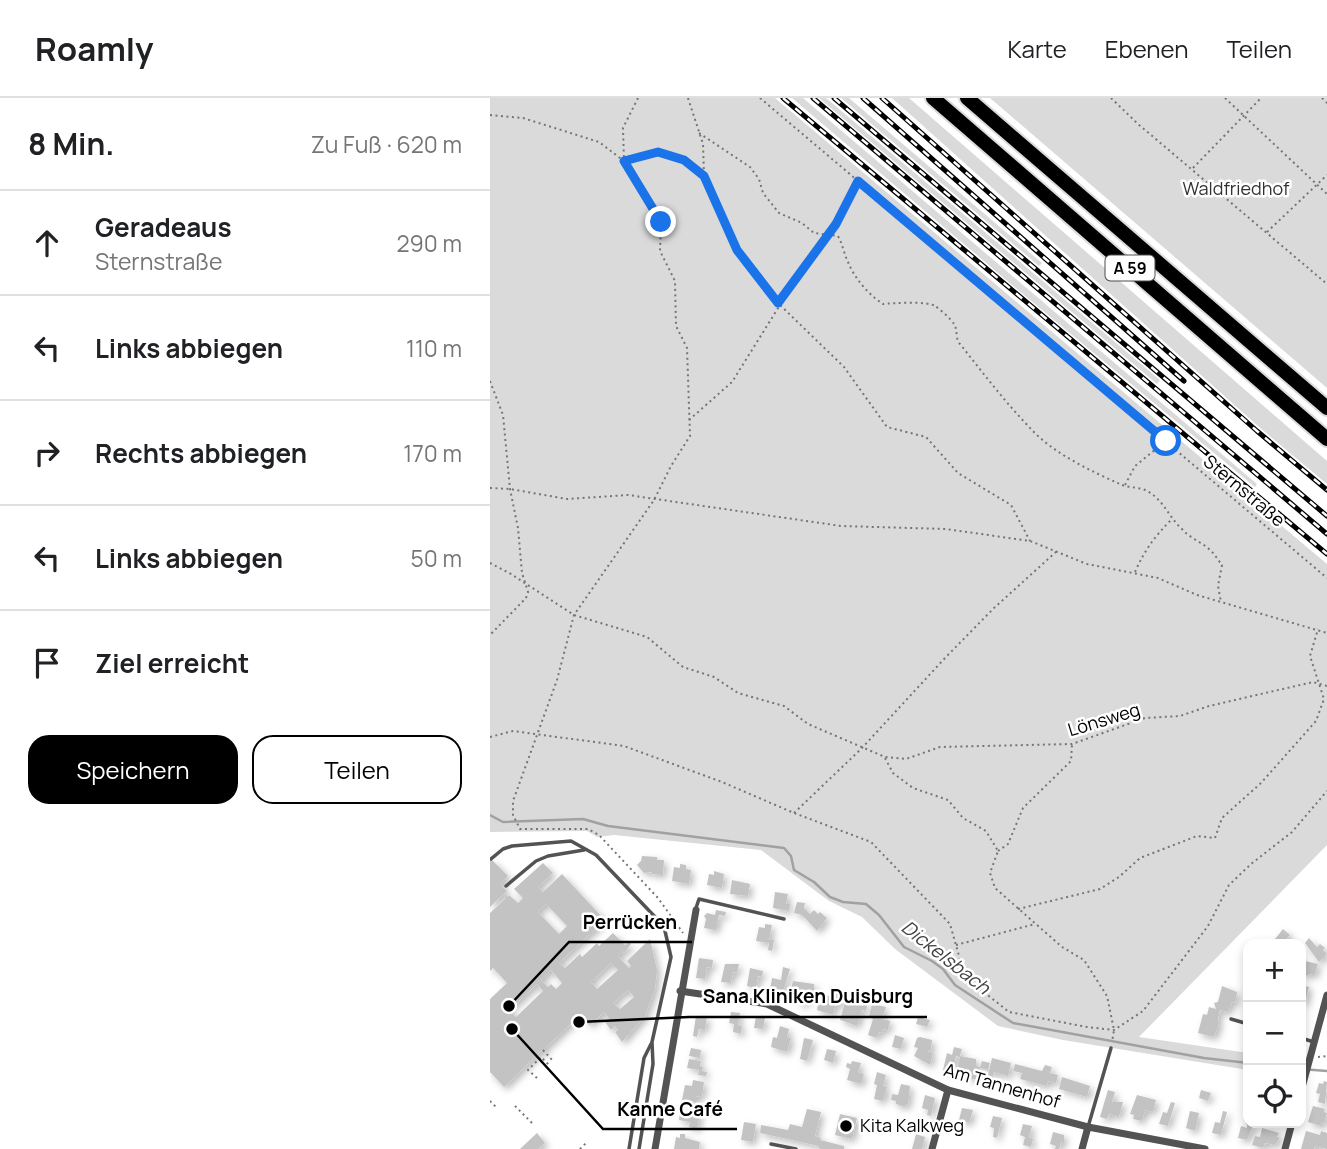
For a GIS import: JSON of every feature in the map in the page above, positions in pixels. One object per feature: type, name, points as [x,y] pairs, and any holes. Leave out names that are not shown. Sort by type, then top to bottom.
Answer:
[{"type":"highway","name":"A 59","points":[[933,98],[1327,439]]},
{"type":"highway","name":"A 59","points":[[967,98],[1327,408]]},
{"type":"street","points":[[655,1149],[696,910]]},
{"type":"street","name":"Am Tannenhof","points":[[680,991],[766,1004],[948,1090],[1088,1127],[1205,1149]]},
{"type":"street","points":[[1306,1072],[1327,995]]},
{"type":"street","points":[[932,1149],[948,1090]]},
{"type":"street","points":[[1082,1149],[1088,1127]]},
{"type":"street","points":[[1285,1149],[1291,1128]]},
{"type":"lane","points":[[491,859],[503,849],[512,846],[570,841],[596,855],[658,920],[665,931],[671,957],[652,1042],[644,1058],[629,1149]]},
{"type":"lane","points":[[506,886],[536,861],[548,856],[584,850]]},
{"type":"lane","points":[[696,910],[699,899],[784,919]]},
{"type":"lane","points":[[1231,1019],[1243,1023]]},
{"type":"lane","points":[[1306,1040],[1314,1042]]},
{"type":"lane","points":[[639,1149],[653,1064],[652,1042]]},
{"type":"lane","points":[[1088,1127],[1111,1048]]},
{"type":"lane","points":[[632,1129],[641,1133]]},
{"type":"lane","points":[[771,1144],[796,1149]]},
{"type":"path","points":[[624,161],[622,128],[638,98]]},
{"type":"path","points":[[688,98],[703,144],[704,176],[737,250],[779,304],[844,367],[887,426],[926,437],[958,473],[1011,505],[1030,541]]},
{"type":"path","name":"Sternstraße","points":[[760,98],[1327,578]]},
{"type":"path","points":[[1111,98],[1327,284]]},
{"type":"path","points":[[1225,98],[1327,194]]},
{"type":"path","points":[[1192,169],[1261,98]]},
{"type":"path","points":[[1322,98],[1327,103]]},
{"type":"path","points":[[490,115],[523,118],[599,142],[624,161],[661,222],[660,251],[675,281],[676,327],[687,348],[690,436],[654,500],[574,615],[540,734],[513,801],[513,815],[519,827]]},
{"type":"path","points":[[699,133],[750,167],[759,179],[763,193],[779,212],[814,233],[838,236],[855,276],[872,296],[883,304],[900,302],[914,305],[924,302],[934,305],[954,324],[958,343],[973,363],[987,375],[990,383],[1031,429],[1059,453],[1125,486],[1145,489],[1159,499],[1184,532],[1209,549],[1222,565],[1218,586],[1221,602]]},
{"type":"path","points":[[624,161],[658,152],[684,160],[704,176]]},
{"type":"path","points":[[1267,232],[1327,175]]},
{"type":"path","points":[[689,421],[732,382],[779,304],[836,224],[858,181]]},
{"type":"path","points":[[490,381],[502,415],[522,572],[528,592],[526,598],[490,635]]},
{"type":"path","points":[[1125,486],[1135,466],[1166,441]]},
{"type":"path","points":[[490,488],[567,499],[628,495],[841,526],[946,528],[1030,541],[1087,564],[1158,578],[1197,595],[1327,633]]},
{"type":"path","points":[[1135,573],[1149,545],[1172,519]]},
{"type":"path","points":[[794,813],[861,749],[955,648],[1058,551]]},
{"type":"path","points":[[490,563],[574,615],[647,636],[683,667],[714,677],[738,693],[783,706],[808,724],[861,749],[885,757],[892,774],[913,788],[948,800],[963,818],[986,831],[998,851]]},
{"type":"path","points":[[1018,909],[1100,889],[1119,877],[1140,858],[1197,836],[1215,838],[1222,818],[1261,783],[1316,721],[1324,699],[1310,656],[1318,629]]},
{"type":"path","name":"Lönsweg","points":[[885,757],[906,759],[940,747],[1072,744],[1145,718],[1180,716],[1209,706],[1312,682],[1327,686]]},
{"type":"path","points":[[490,737],[513,731],[624,746],[871,842],[950,924],[965,977],[1009,1012],[1114,1030],[1143,1010],[1208,926],[1229,885],[1292,832],[1327,791]]},
{"type":"path","points":[[1072,744],[1070,761],[1023,808],[1008,844],[998,851],[990,873],[995,888],[1062,947],[1084,960],[1107,996],[1114,1036]]},
{"type":"path","points":[[956,945],[1036,923]]},
{"type":"path","points":[[543,1050],[554,1062]]},
{"type":"path","points":[[537,1078],[528,1070],[541,1057],[550,1066]]},
{"type":"path","points":[[532,1060],[534,1064]]},
{"type":"path","points":[[490,1101],[497,1108]]},
{"type":"path","points":[[515,1106],[534,1125]]},
{"type":"path","points":[[580,1149],[587,1142]]},
{"type":"green space","points":[[490,98],[775,98],[1327,564],[1327,845],[1139,1037],[1243,1052],[1243,1069],[1063,1040],[998,1026],[895,949],[862,917],[829,901],[761,850],[614,835],[597,837],[587,831],[490,832]]},
{"type":"green space","points":[[792,98],[803,98],[1257,484],[1255,487],[1018,290]]},
{"type":"green space","points":[[819,98],[826,98],[1160,380],[1157,384]]},
{"type":"green space","points":[[841,98],[849,98],[1042,263],[1039,266]]},
{"type":"green space","points":[[892,98],[909,98],[1327,461],[1327,484],[1259,427]]},
{"type":"green space","name":"Waldfriedhof","points":[[990,98],[1327,98],[1327,388]]},
{"type":"building","points":[[642,856],[664,860],[663,875],[644,873],[637,865]]},
{"type":"building","points":[[490,858],[508,876],[500,884],[507,891],[490,907]]},
{"type":"building","points":[[543,863],[553,873],[538,887],[543,892],[562,874],[605,920],[559,963],[565,968],[580,954],[582,957],[613,933],[625,945],[629,942],[631,944],[618,956],[629,968],[631,966],[627,961],[650,939],[657,970],[655,989],[645,1016],[622,1042],[615,1032],[618,1030],[615,1026],[611,1030],[605,1022],[609,1018],[604,1012],[590,1025],[580,1015],[544,1049],[544,1054],[541,1051],[504,1087],[490,1072],[490,999],[507,983],[493,968],[490,971],[490,913],[506,898],[506,894],[518,903],[523,898],[514,889]],"holes":[[[546,904],[567,926],[559,934],[538,912]],[[611,963],[618,970],[597,989],[591,982]],[[551,970],[562,983],[556,989],[551,984],[548,987],[541,980]],[[537,984],[543,991],[516,1017],[509,1010]],[[628,990],[634,997],[620,1009],[613,1003]]]},
{"type":"building","points":[[680,864],[691,870],[689,884],[672,881],[674,867],[680,868]]},
{"type":"building","points":[[714,871],[724,874],[722,888],[707,885],[709,874],[714,875]]},
{"type":"building","points":[[732,880],[750,884],[748,896],[730,894]]},
{"type":"building","points":[[775,892],[788,894],[786,904],[790,904],[789,911],[773,908]]},
{"type":"building","points":[[797,902],[805,903],[804,908],[810,914],[814,910],[827,918],[817,931],[802,915],[794,913]]},
{"type":"building","points":[[716,910],[726,912],[725,916],[719,915],[716,930],[704,928],[704,916],[707,913],[715,915]]},
{"type":"building","points":[[765,924],[772,925],[769,940],[774,940],[772,951],[768,950],[769,943],[756,941],[759,927],[765,928]]},
{"type":"building","points":[[1283,929],[1290,935],[1288,939],[1275,939]]},
{"type":"building","points":[[1309,938],[1317,947],[1320,944],[1327,954],[1319,962],[1306,942]]},
{"type":"building","points":[[699,958],[713,960],[712,968],[707,967],[705,979],[696,978]]},
{"type":"building","points":[[1306,961],[1318,964],[1315,975],[1308,976]]},
{"type":"building","points":[[725,964],[739,964],[737,973],[733,972],[731,983],[721,982]]},
{"type":"building","points":[[783,967],[790,969],[783,992],[770,990],[772,978],[781,980]]},
{"type":"building","points":[[750,968],[763,971],[762,977],[758,976],[756,988],[747,986]]},
{"type":"building","points":[[793,981],[814,984],[814,994],[809,992],[806,1004],[797,1002],[799,995],[789,994]]},
{"type":"building","points":[[1222,986],[1237,992],[1235,1003],[1232,1002],[1228,1012],[1220,1010],[1214,1037],[1198,1033],[1203,1014],[1207,1015],[1209,1007],[1216,1009],[1214,1003],[1218,1002]]},
{"type":"building","points":[[835,992],[838,998],[839,993],[843,994],[841,1004],[836,1003],[833,1015],[817,1010],[819,998],[825,999],[825,995],[834,997]]},
{"type":"building","points":[[864,1001],[868,1002],[866,1011],[862,1010],[857,1026],[840,1020],[845,1002],[863,1006]]},
{"type":"building","points":[[872,1004],[886,1007],[882,1019],[890,1021],[888,1030],[883,1029],[877,1038],[868,1035],[873,1019],[869,1016]]},
{"type":"building","points":[[731,1012],[740,1013],[738,1025],[742,1026],[741,1034],[733,1032],[734,1024],[729,1023]]},
{"type":"building","points":[[696,1016],[707,1017],[705,1030],[699,1029],[697,1037],[693,1036]]},
{"type":"building","points":[[756,1016],[765,1018],[763,1029],[754,1028]]},
{"type":"building","points":[[918,1017],[930,1020],[927,1027],[916,1024]]},
{"type":"building","points":[[780,1026],[789,1029],[787,1037],[791,1038],[787,1052],[771,1047],[773,1037],[777,1038]]},
{"type":"building","points":[[895,1035],[904,1038],[901,1049],[892,1047]]},
{"type":"building","points":[[920,1037],[932,1040],[931,1050],[927,1051],[933,1053],[930,1065],[914,1056],[918,1048],[914,1047]]},
{"type":"building","points":[[804,1038],[813,1040],[807,1061],[800,1059]]},
{"type":"building","points":[[954,1047],[962,1049],[960,1056],[976,1059],[976,1066],[980,1067],[982,1061],[990,1063],[988,1070],[980,1068],[977,1080],[966,1077],[969,1069],[957,1068],[960,1057],[956,1056],[952,1073],[943,1070],[947,1053],[952,1055]]},
{"type":"building","points":[[691,1048],[701,1050],[700,1058],[689,1056]]},
{"type":"building","points":[[827,1049],[836,1051],[833,1063],[824,1060]]},
{"type":"building","points":[[992,1058],[1011,1063],[1008,1076],[994,1072],[993,1077],[988,1075]]},
{"type":"building","points":[[689,1059],[701,1061],[700,1066],[703,1067],[702,1071],[707,1072],[706,1076],[698,1075],[699,1070],[687,1068]]},
{"type":"building","points":[[852,1061],[861,1063],[858,1072],[864,1074],[861,1084],[847,1080],[850,1069],[846,1067],[847,1063],[851,1064]]},
{"type":"building","points":[[1015,1064],[1042,1071],[1045,1065],[1052,1067],[1050,1073],[1058,1075],[1056,1083],[1048,1081],[1047,1086],[1020,1079],[1022,1073],[1013,1071]]},
{"type":"building","points":[[877,1072],[886,1075],[883,1086],[887,1087],[883,1101],[874,1099]]},
{"type":"building","points":[[1062,1077],[1090,1086],[1087,1097],[1059,1089]]},
{"type":"building","points":[[693,1080],[704,1082],[702,1097],[696,1096],[696,1102],[682,1100],[685,1085],[692,1086]]},
{"type":"building","points":[[1324,1081],[1327,1082],[1325,1104],[1318,1102],[1320,1094],[1316,1093],[1319,1083],[1323,1084]]},
{"type":"building","points":[[901,1084],[910,1086],[908,1105],[905,1107],[891,1100],[892,1094],[898,1095]]},
{"type":"building","points":[[1108,1090],[1115,1092],[1112,1102],[1123,1102],[1119,1117],[1109,1114],[1107,1119],[1100,1117]]},
{"type":"building","points":[[1201,1090],[1211,1093],[1208,1101],[1199,1098]]},
{"type":"building","points":[[925,1095],[935,1098],[931,1116],[927,1115],[928,1110],[922,1108]]},
{"type":"building","points":[[1137,1095],[1156,1100],[1153,1112],[1145,1110],[1142,1121],[1133,1119],[1134,1115],[1130,1114]]},
{"type":"building","points":[[1171,1102],[1175,1103],[1168,1126],[1159,1124],[1163,1112],[1167,1113]]},
{"type":"building","points":[[1313,1106],[1325,1109],[1324,1112],[1327,1113],[1321,1126],[1308,1122]]},
{"type":"building","points":[[962,1108],[973,1110],[969,1123],[959,1120]]},
{"type":"building","points":[[807,1109],[821,1112],[815,1136],[821,1138],[820,1140],[844,1146],[844,1149],[821,1149],[819,1146],[760,1133],[761,1125],[788,1130],[790,1124],[802,1127]]},
{"type":"building","points":[[680,1111],[700,1113],[697,1129],[689,1127],[690,1122],[679,1120]]},
{"type":"building","points":[[1190,1111],[1199,1113],[1195,1131],[1186,1128]]},
{"type":"building","points":[[1223,1111],[1227,1112],[1221,1135],[1212,1133],[1215,1122],[1220,1123]]},
{"type":"building","points":[[840,1114],[857,1118],[852,1139],[835,1135]]},
{"type":"building","points":[[993,1116],[1002,1118],[997,1138],[993,1137],[994,1128],[990,1127]]},
{"type":"building","points":[[744,1122],[756,1124],[753,1142],[741,1140]]},
{"type":"building","points":[[1023,1124],[1032,1126],[1029,1137],[1033,1139],[1031,1147],[1023,1145],[1025,1137],[1020,1135]]},
{"type":"building","points":[[1241,1126],[1252,1128],[1247,1140],[1238,1138]]},
{"type":"building","points":[[1262,1128],[1279,1133],[1277,1137],[1280,1138],[1275,1145],[1265,1143],[1263,1148],[1252,1145],[1255,1136],[1260,1137]]},
{"type":"building","points":[[1306,1131],[1320,1135],[1321,1131],[1327,1133],[1327,1149],[1315,1146],[1314,1149],[1301,1149]]},
{"type":"building","points":[[1053,1132],[1064,1135],[1064,1143],[1061,1142],[1059,1149],[1050,1144]]},
{"type":"building","points":[[537,1133],[545,1143],[538,1149],[520,1149]]},
{"type":"building","points":[[680,1134],[700,1142],[699,1149],[674,1149],[676,1137],[680,1138]]},
{"type":"building","points":[[916,1134],[925,1137],[922,1149],[912,1149]]},
{"type":"waterway","name":"Dickelsbach","points":[[490,815],[503,822],[583,819],[608,826],[784,848],[791,856],[794,870],[814,882],[830,897],[843,902],[866,904],[879,915],[904,947],[932,961],[943,969],[955,985],[1013,1023],[1204,1058],[1243,1062]]},
{"type":"waterway","name":"Dickelsbach","points":[[1306,1069],[1327,1071]]},
{"type":"railway","points":[[783,98],[1327,554]]},
{"type":"railway","points":[[813,98],[1327,534]]},
{"type":"railway","points":[[834,98],[1327,516]]},
{"type":"railway","points":[[863,98],[1184,381]]},
{"type":"railway","points":[[882,98],[1327,490]]},
{"type":"place","name":"Perrücken","points":[[509,1006]]},
{"type":"place","name":"Sana Kliniken Duisburg","points":[[579,1022]]},
{"type":"place","name":"Kanne Café","points":[[512,1029]]},
{"type":"place","name":"Kita Kalkweg","points":[[846,1126]]},
{"type":"route","points":[[661,222],[624,161],[658,152],[684,160],[704,176],[737,250],[778,303],[781,295],[836,224],[858,181],[1166,441]]}]
